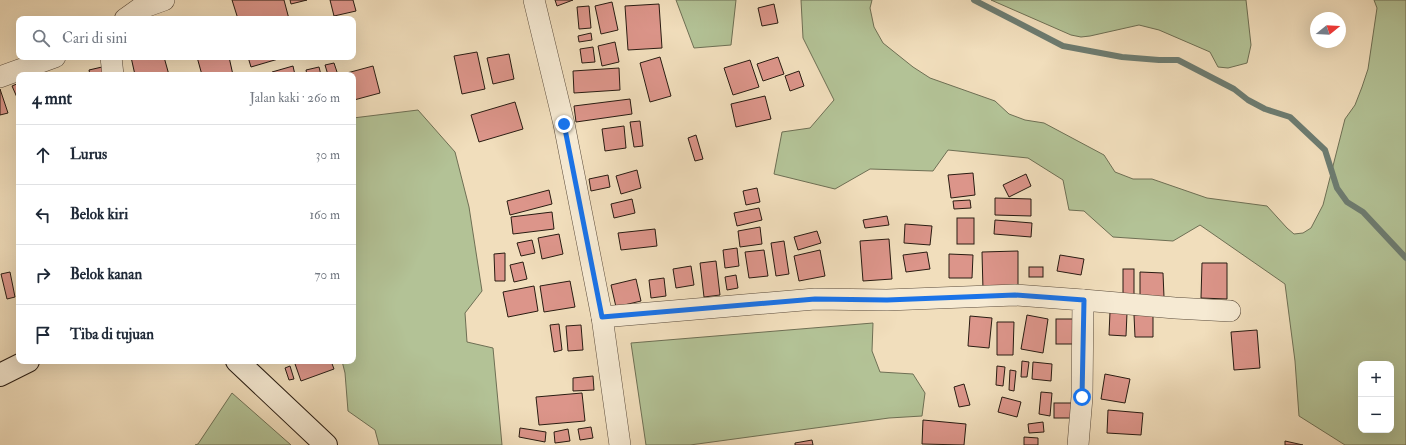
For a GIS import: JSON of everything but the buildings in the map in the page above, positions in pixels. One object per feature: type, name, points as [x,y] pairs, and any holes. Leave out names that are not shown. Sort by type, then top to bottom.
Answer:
[{"type":"main road","points":[[0,375],[22,364]]},
{"type":"main road","points":[[241,364],[326,445]]},
{"type":"street","points":[[129,16],[139,9],[164,0]]},
{"type":"street","points":[[534,0],[564,124],[602,317],[620,445]]},
{"type":"street","points":[[0,77],[47,60]]},
{"type":"street","points":[[111,60],[113,72]]},
{"type":"street","points":[[602,317],[815,299],[887,300],[1015,295],[1230,311]]},
{"type":"street","points":[[1078,445],[1082,397],[1084,300]]},
{"type":"green space","points":[[676,0],[736,0],[731,45],[694,48]]},
{"type":"green space","points":[[801,0],[872,0],[870,8],[874,27],[883,43],[913,67],[930,78],[995,101],[1009,114],[1025,120],[1044,123],[1104,155],[1115,172],[1133,179],[1152,179],[1207,198],[1267,206],[1294,234],[1303,233],[1311,228],[1323,205],[1345,119],[1355,105],[1368,69],[1377,8],[1374,0],[1406,0],[1406,445],[1345,445],[1299,416],[1295,361],[1285,284],[1200,225],[1173,241],[1113,237],[1084,211],[1069,210],[1063,180],[1028,158],[948,150],[933,171],[870,169],[835,189],[774,174],[782,132],[810,128],[834,100],[803,38]]},
{"type":"green space","points":[[991,0],[1246,0],[1251,45],[1247,63],[1228,68],[1218,67],[1210,52],[1159,30],[1139,25],[1081,37],[1071,35]]},
{"type":"green space","points":[[418,110],[455,152],[469,207],[482,291],[465,313],[467,342],[493,348],[502,445],[379,445],[375,430],[348,411],[345,373],[343,364],[356,364],[356,118]]},
{"type":"green space","points":[[873,323],[872,351],[880,372],[913,374],[925,393],[922,416],[889,418],[690,445],[646,445],[631,343]]},
{"type":"green space","points":[[232,393],[291,445],[195,445],[198,444]]},
{"type":"waterway","points":[[974,0],[1063,46],[1122,57],[1178,60],[1234,89],[1248,100],[1265,109],[1290,117],[1325,150],[1337,188],[1347,202],[1363,212],[1406,258]]},
{"type":"route","points":[[564,124],[602,317],[815,299],[887,300],[1015,295],[1084,300],[1082,397]]}]
